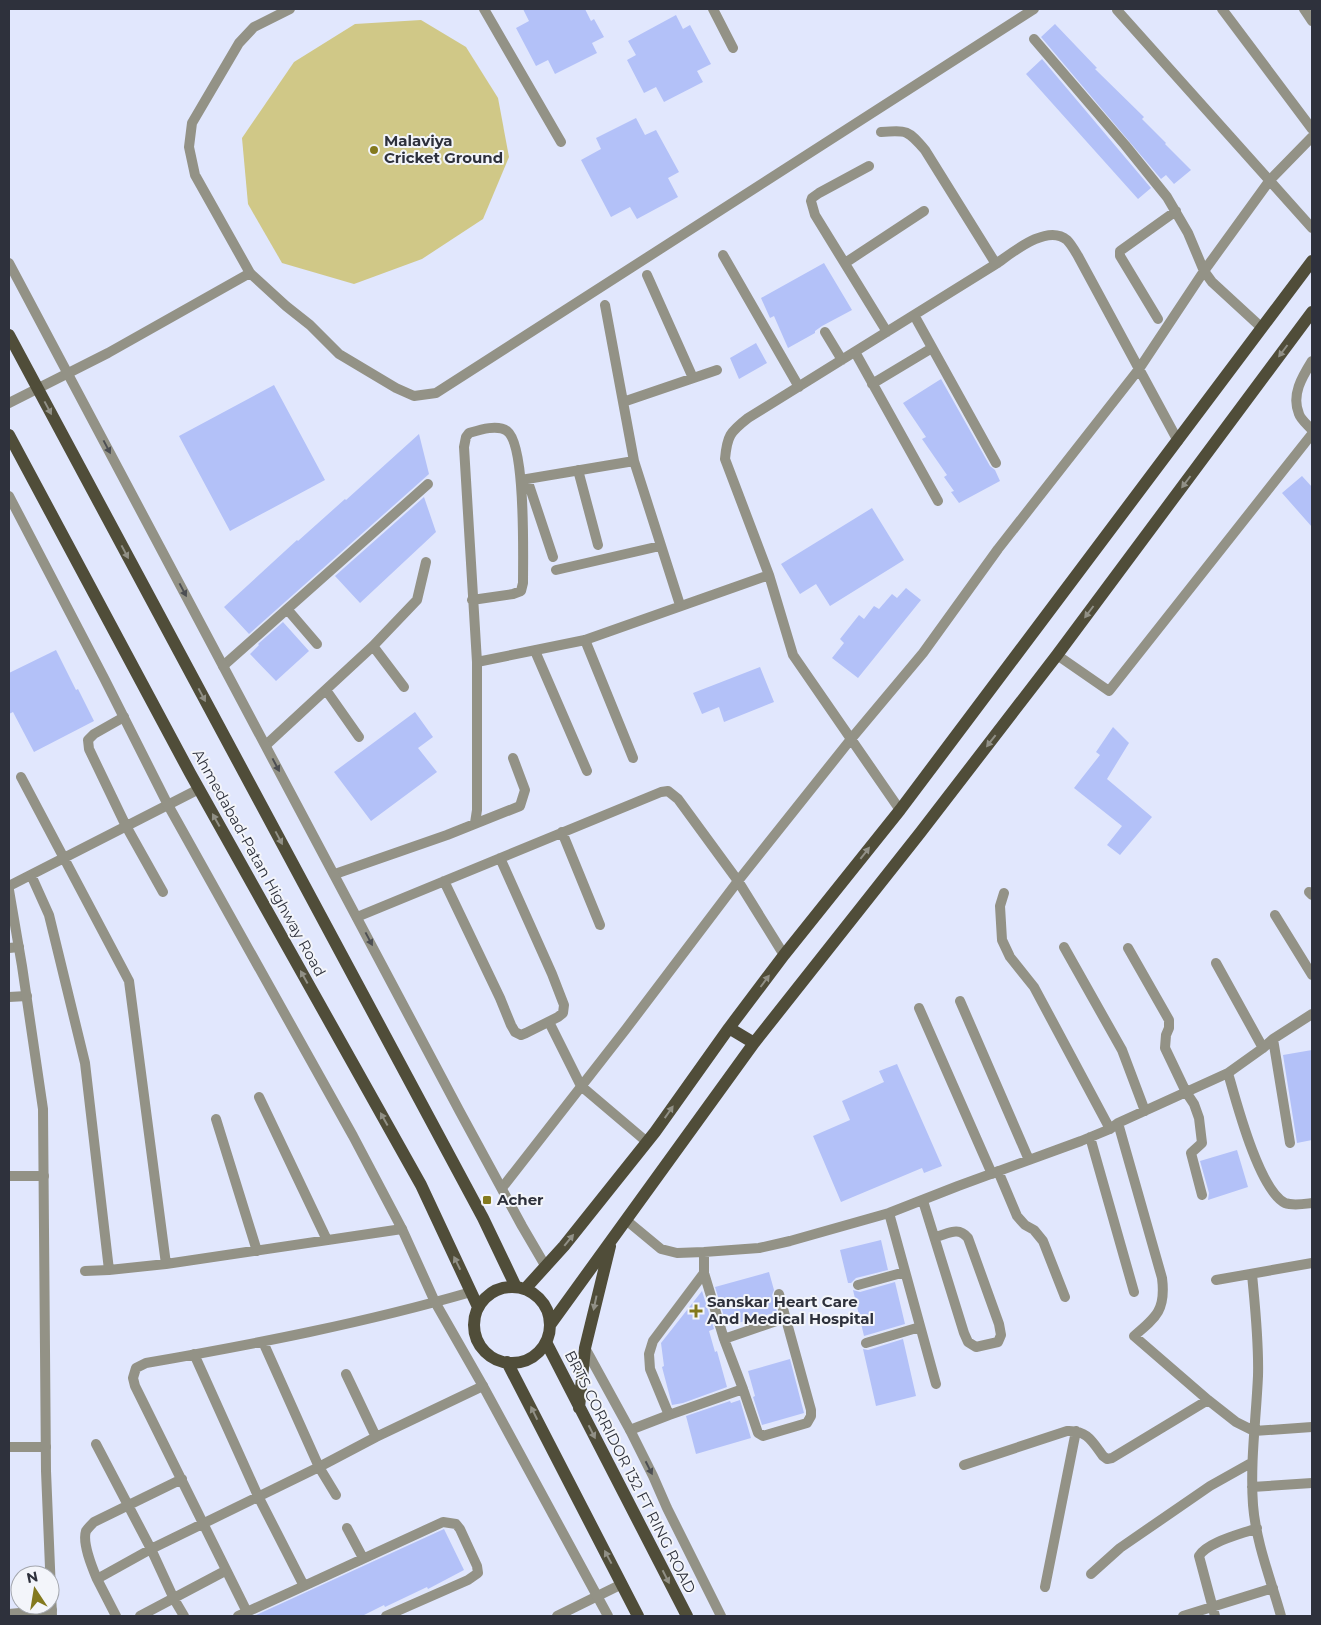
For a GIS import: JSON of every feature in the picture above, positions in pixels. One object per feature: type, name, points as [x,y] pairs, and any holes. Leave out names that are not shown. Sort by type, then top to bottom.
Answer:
[{"type":"main road","points":[[521,1288],[546,1266],[564,1246],[647,1142],[729,1028],[900,810],[1312,261]]},
{"type":"main road","points":[[550,1325],[754,1043],[920,833],[1057,655],[1312,312]]},
{"type":"main road","points":[[9,335],[521,1288]]},
{"type":"main road","name":"Ahmedabad-Patan Highway Road","points":[[9,435],[199,789],[421,1185],[478,1307]]},
{"type":"main road","points":[[729,1028],[754,1043]]},
{"type":"main road","points":[[579,1408],[585,1348],[611,1239]]},
{"type":"main road","points":[[521,1288],[533,1293],[546,1307],[550,1325],[546,1342],[540,1350],[526,1360],[507,1362],[490,1356],[478,1343],[474,1325],[478,1307],[490,1294],[498,1289],[521,1288]]},
{"type":"main road","name":"BRTS CORRIDOR 132 FT RING ROAD","points":[[546,1342],[687,1616]]},
{"type":"main road","points":[[507,1362],[638,1616]]},
{"type":"street","points":[[290,9],[254,27],[239,43],[192,123],[189,147],[195,175],[250,273],[339,354],[396,388],[414,396],[436,393],[1034,9]]},
{"type":"street","points":[[484,9],[561,142]]},
{"type":"street","points":[[713,9],[733,48]]},
{"type":"street","points":[[1222,9],[1312,129]]},
{"type":"street","points":[[1304,9],[1312,21]]},
{"type":"street","points":[[1116,10],[1312,228]]},
{"type":"street","points":[[1034,39],[1167,197],[1176,211],[1204,271],[1212,282],[1262,328]]},
{"type":"street","points":[[881,132],[901,130],[916,139],[925,150],[996,264]]},
{"type":"street","points":[[502,1188],[738,882],[851,739],[923,653],[998,550],[1139,369],[1204,271],[1270,180],[1312,136]]},
{"type":"street","points":[[869,166],[819,193],[811,201],[815,215],[887,332]]},
{"type":"street","points":[[845,263],[924,211]]},
{"type":"street","points":[[1158,319],[1120,256],[1120,251],[1176,211]]},
{"type":"street","points":[[900,810],[792,655],[769,575],[725,459],[726,444],[732,430],[748,418],[1029,242],[1041,237],[1054,236],[1066,239],[1078,256],[1178,441]]},
{"type":"street","points":[[724,255],[798,387]]},
{"type":"street","points":[[9,264],[502,1188],[546,1266]]},
{"type":"street","points":[[9,403],[108,352],[250,273]]},
{"type":"street","points":[[647,275],[693,378]]},
{"type":"street","points":[[606,306],[634,461],[680,605]]},
{"type":"street","points":[[914,315],[996,463]]},
{"type":"street","points":[[825,332],[842,360]]},
{"type":"street","points":[[872,384],[932,348]]},
{"type":"street","points":[[854,352],[938,501]]},
{"type":"street","points":[[1312,362],[1300,380],[1297,392],[1299,415],[1312,430]]},
{"type":"street","points":[[623,402],[717,370]]},
{"type":"street","points":[[475,823],[477,810],[477,662],[464,446],[469,433],[495,428],[506,430],[512,436],[524,480],[553,557]]},
{"type":"street","points":[[1057,655],[1109,691],[1312,434]]},
{"type":"street","points":[[524,480],[634,461]]},
{"type":"street","points":[[578,470],[598,545]]},
{"type":"street","points":[[472,600],[513,594],[521,591],[523,583],[524,480]]},
{"type":"street","points":[[224,666],[428,484]]},
{"type":"street","points":[[9,496],[168,805],[288,1019],[402,1229],[435,1302],[483,1386],[608,1616]]},
{"type":"street","points":[[556,570],[660,546]]},
{"type":"street","points":[[266,745],[373,646],[417,600],[426,562]]},
{"type":"street","points":[[477,662],[585,640],[769,575]]},
{"type":"street","points":[[287,609],[317,644]]},
{"type":"street","points":[[585,640],[632,758]]},
{"type":"street","points":[[373,646],[404,687]]},
{"type":"street","points":[[535,651],[587,771]]},
{"type":"street","points":[[326,690],[359,737]]},
{"type":"street","points":[[124,717],[94,734],[88,740],[89,749],[126,826],[164,892]]},
{"type":"street","points":[[335,874],[446,835],[520,806],[525,790],[513,758]]},
{"type":"street","points":[[21,778],[129,981],[166,1264]]},
{"type":"street","points":[[50,1565],[46,1447],[43,1109],[27,996],[14,947],[9,888],[199,789]]},
{"type":"street","points":[[357,917],[661,792],[668,792],[678,799],[738,882],[784,956]]},
{"type":"street","points":[[562,832],[600,925]]},
{"type":"street","points":[[444,881],[516,1032],[526,1033],[563,1013],[564,1005],[500,858]]},
{"type":"street","points":[[31,875],[49,915],[85,1063],[109,1270]]},
{"type":"street","points":[[1004,893],[1000,906],[1002,940],[1014,962],[1034,987],[1114,1126],[1162,1278],[1164,1292],[1161,1306],[1153,1320],[1134,1336],[1236,1422],[1254,1431],[1312,1427]]},
{"type":"street","points":[[1275,915],[1312,975]]},
{"type":"street","points":[[1064,947],[1122,1050],[1145,1111]]},
{"type":"street","points":[[1128,948],[1169,1020],[1170,1028],[1166,1035],[1165,1048],[1186,1092],[1194,1104],[1201,1127],[1202,1143],[1191,1153],[1202,1195]]},
{"type":"street","points":[[1216,963],[1263,1048]]},
{"type":"street","points":[[9,997],[27,996]]},
{"type":"street","points":[[960,1001],[1029,1160]]},
{"type":"street","points":[[919,1008],[995,1173],[1017,1216],[1024,1225],[1034,1230],[1043,1241],[1065,1297]]},
{"type":"street","points":[[626,1220],[661,1249],[677,1253],[759,1248],[889,1213],[1090,1137],[1228,1073],[1263,1048],[1272,1039],[1312,1014]]},
{"type":"street","points":[[549,1022],[582,1086],[647,1142]]},
{"type":"street","points":[[1272,1039],[1290,1143]]},
{"type":"street","points":[[1228,1073],[1249,1143],[1276,1195],[1286,1203],[1297,1205],[1312,1203]]},
{"type":"street","points":[[259,1097],[327,1240]]},
{"type":"street","points":[[216,1119],[257,1250]]},
{"type":"street","points":[[1090,1137],[1134,1292]]},
{"type":"street","points":[[9,1176],[44,1176]]},
{"type":"street","points":[[923,1201],[968,1342],[976,1347],[998,1342],[1002,1335],[999,1324],[968,1238],[963,1232],[956,1231],[935,1238]]},
{"type":"street","points":[[889,1213],[936,1384]]},
{"type":"street","points":[[85,1271],[166,1264],[402,1229]]},
{"type":"street","points":[[704,1252],[704,1273],[724,1339],[758,1433],[763,1436],[807,1422],[811,1416],[779,1294]]},
{"type":"street","points":[[1216,1280],[1312,1263]]},
{"type":"street","points":[[858,1285],[905,1272]]},
{"type":"street","points":[[669,1414],[650,1369],[649,1354],[653,1341],[704,1273]]},
{"type":"street","points":[[1252,1274],[1258,1375],[1251,1463],[1253,1508],[1281,1616]]},
{"type":"street","points":[[386,1616],[468,1580],[478,1573],[477,1566],[456,1524],[443,1522],[242,1614],[226,1571],[135,1386],[133,1378],[136,1368],[146,1363],[263,1342],[471,1292]]},
{"type":"street","points":[[724,1339],[785,1318]]},
{"type":"street","points":[[866,1343],[920,1327]]},
{"type":"street","points":[[263,1342],[319,1467],[336,1495]]},
{"type":"street","points":[[585,1348],[630,1430],[721,1616]]},
{"type":"street","points":[[194,1354],[258,1496],[304,1586]]},
{"type":"street","points":[[346,1374],[376,1437]]},
{"type":"street","points":[[96,1579],[151,1549],[483,1386]]},
{"type":"street","points":[[630,1430],[669,1414],[742,1389]]},
{"type":"street","points":[[964,1465],[1055,1434],[1076,1431],[1084,1434],[1107,1459],[1112,1458],[1208,1400]]},
{"type":"street","points":[[1045,1587],[1076,1431]]},
{"type":"street","points":[[96,1444],[184,1616]]},
{"type":"street","points":[[9,1447],[46,1447]]},
{"type":"street","points":[[1091,1574],[1120,1548],[1210,1486],[1251,1463]]},
{"type":"street","points":[[116,1616],[96,1579],[85,1541],[86,1531],[94,1522],[182,1480]]},
{"type":"street","points":[[1252,1487],[1312,1483]]},
{"type":"street","points":[[347,1528],[363,1558]]},
{"type":"street","points":[[1213,1612],[1199,1556],[1202,1551],[1215,1544],[1257,1528]]},
{"type":"street","points":[[140,1616],[226,1571]]},
{"type":"street","points":[[557,1616],[622,1584]]},
{"type":"street","points":[[1183,1616],[1213,1612],[1273,1588]]},
{"type":"shaded area","points":[[421,20],[466,47],[498,98],[509,157],[483,219],[422,259],[354,284],[282,263],[248,204],[242,138],[294,62],[355,24]]},
{"type":"building","points":[[523,9],[585,9],[591,21],[594,19],[604,37],[592,43],[597,53],[555,74],[548,60],[536,66],[516,28],[529,21]]},
{"type":"building","points":[[676,15],[683,29],[690,25],[711,64],[697,71],[703,82],[664,102],[656,87],[644,93],[627,60],[636,55],[628,41]]},
{"type":"building","points":[[1055,24],[1097,68],[1095,69],[1144,117],[1142,119],[1191,170],[1174,184],[1166,175],[1161,179],[1041,37]]},
{"type":"building","points":[[1042,59],[1151,188],[1138,199],[1026,74]]},
{"type":"building","points":[[636,118],[645,135],[656,130],[679,172],[668,178],[678,197],[637,219],[630,207],[611,217],[581,160],[601,149],[596,138]]},
{"type":"building","points":[[824,263],[852,310],[822,326],[815,333],[788,348],[774,316],[770,318],[761,298]]},
{"type":"building","points":[[756,343],[767,363],[739,379],[730,358]]},
{"type":"building","points":[[941,379],[1000,481],[959,503],[951,492],[954,491],[944,477],[947,475],[922,439],[926,437],[903,403]]},
{"type":"building","points":[[274,385],[325,480],[230,531],[179,436]]},
{"type":"building","points":[[419,434],[429,474],[249,634],[224,607],[297,540],[346,500]]},
{"type":"building","points":[[1302,476],[1312,487],[1312,527],[1282,493]]},
{"type":"building","points":[[424,497],[436,532],[360,603],[335,576]]},
{"type":"building","points":[[872,508],[904,560],[830,606],[816,584],[800,594],[781,564]]},
{"type":"building","points":[[906,588],[921,600],[858,678],[832,658],[844,643],[840,639],[859,615],[864,619],[874,606],[879,609],[892,594],[897,598]]},
{"type":"building","points":[[283,622],[309,651],[276,681],[250,654],[258,644]]},
{"type":"building","points":[[56,650],[94,721],[34,752],[13,712],[9,714],[9,673]]},
{"type":"building","points":[[760,667],[774,702],[724,722],[719,707],[702,714],[693,693]]},
{"type":"building","points":[[415,712],[433,737],[418,748],[437,772],[371,821],[334,772]]},
{"type":"building","points":[[1113,727],[1129,743],[1107,779],[1152,817],[1120,855],[1107,845],[1122,826],[1074,788],[1100,755],[1096,752]]},
{"type":"building","points":[[1312,1050],[1312,1140],[1297,1143],[1283,1055]]},
{"type":"building","points":[[897,1064],[942,1166],[924,1173],[922,1168],[841,1202],[813,1136],[850,1120],[842,1101],[884,1082],[879,1071]]},
{"type":"building","points":[[1237,1150],[1248,1187],[1208,1200],[1209,1193],[1200,1161]]},
{"type":"building","points":[[881,1240],[888,1270],[856,1278],[851,1283],[848,1283],[840,1250]]},
{"type":"building","points":[[769,1272],[774,1290],[772,1295],[777,1312],[727,1326],[715,1287]]},
{"type":"building","points":[[895,1282],[905,1324],[864,1336],[853,1290],[860,1292]]},
{"type":"building","points":[[702,1291],[714,1329],[709,1331],[727,1387],[683,1403],[672,1405],[662,1367],[664,1366],[661,1343]]},
{"type":"building","points":[[903,1339],[916,1396],[876,1406],[863,1349],[868,1350]]},
{"type":"building","points":[[790,1359],[804,1413],[762,1425],[753,1397],[755,1396],[748,1371]]},
{"type":"building","points":[[740,1400],[751,1438],[696,1454],[686,1416],[730,1401],[731,1403]]},
{"type":"building","points":[[444,1529],[464,1570],[428,1589],[427,1587],[362,1616],[254,1616]]},
{"type":"place","name":"Malaviya Cricket Ground","points":[[374,150]]},
{"type":"place","name":"Acher","points":[[487,1200]]},
{"type":"place","name":"Sanskar Heart Care And Medical Hospital","points":[[696,1311]]}]
